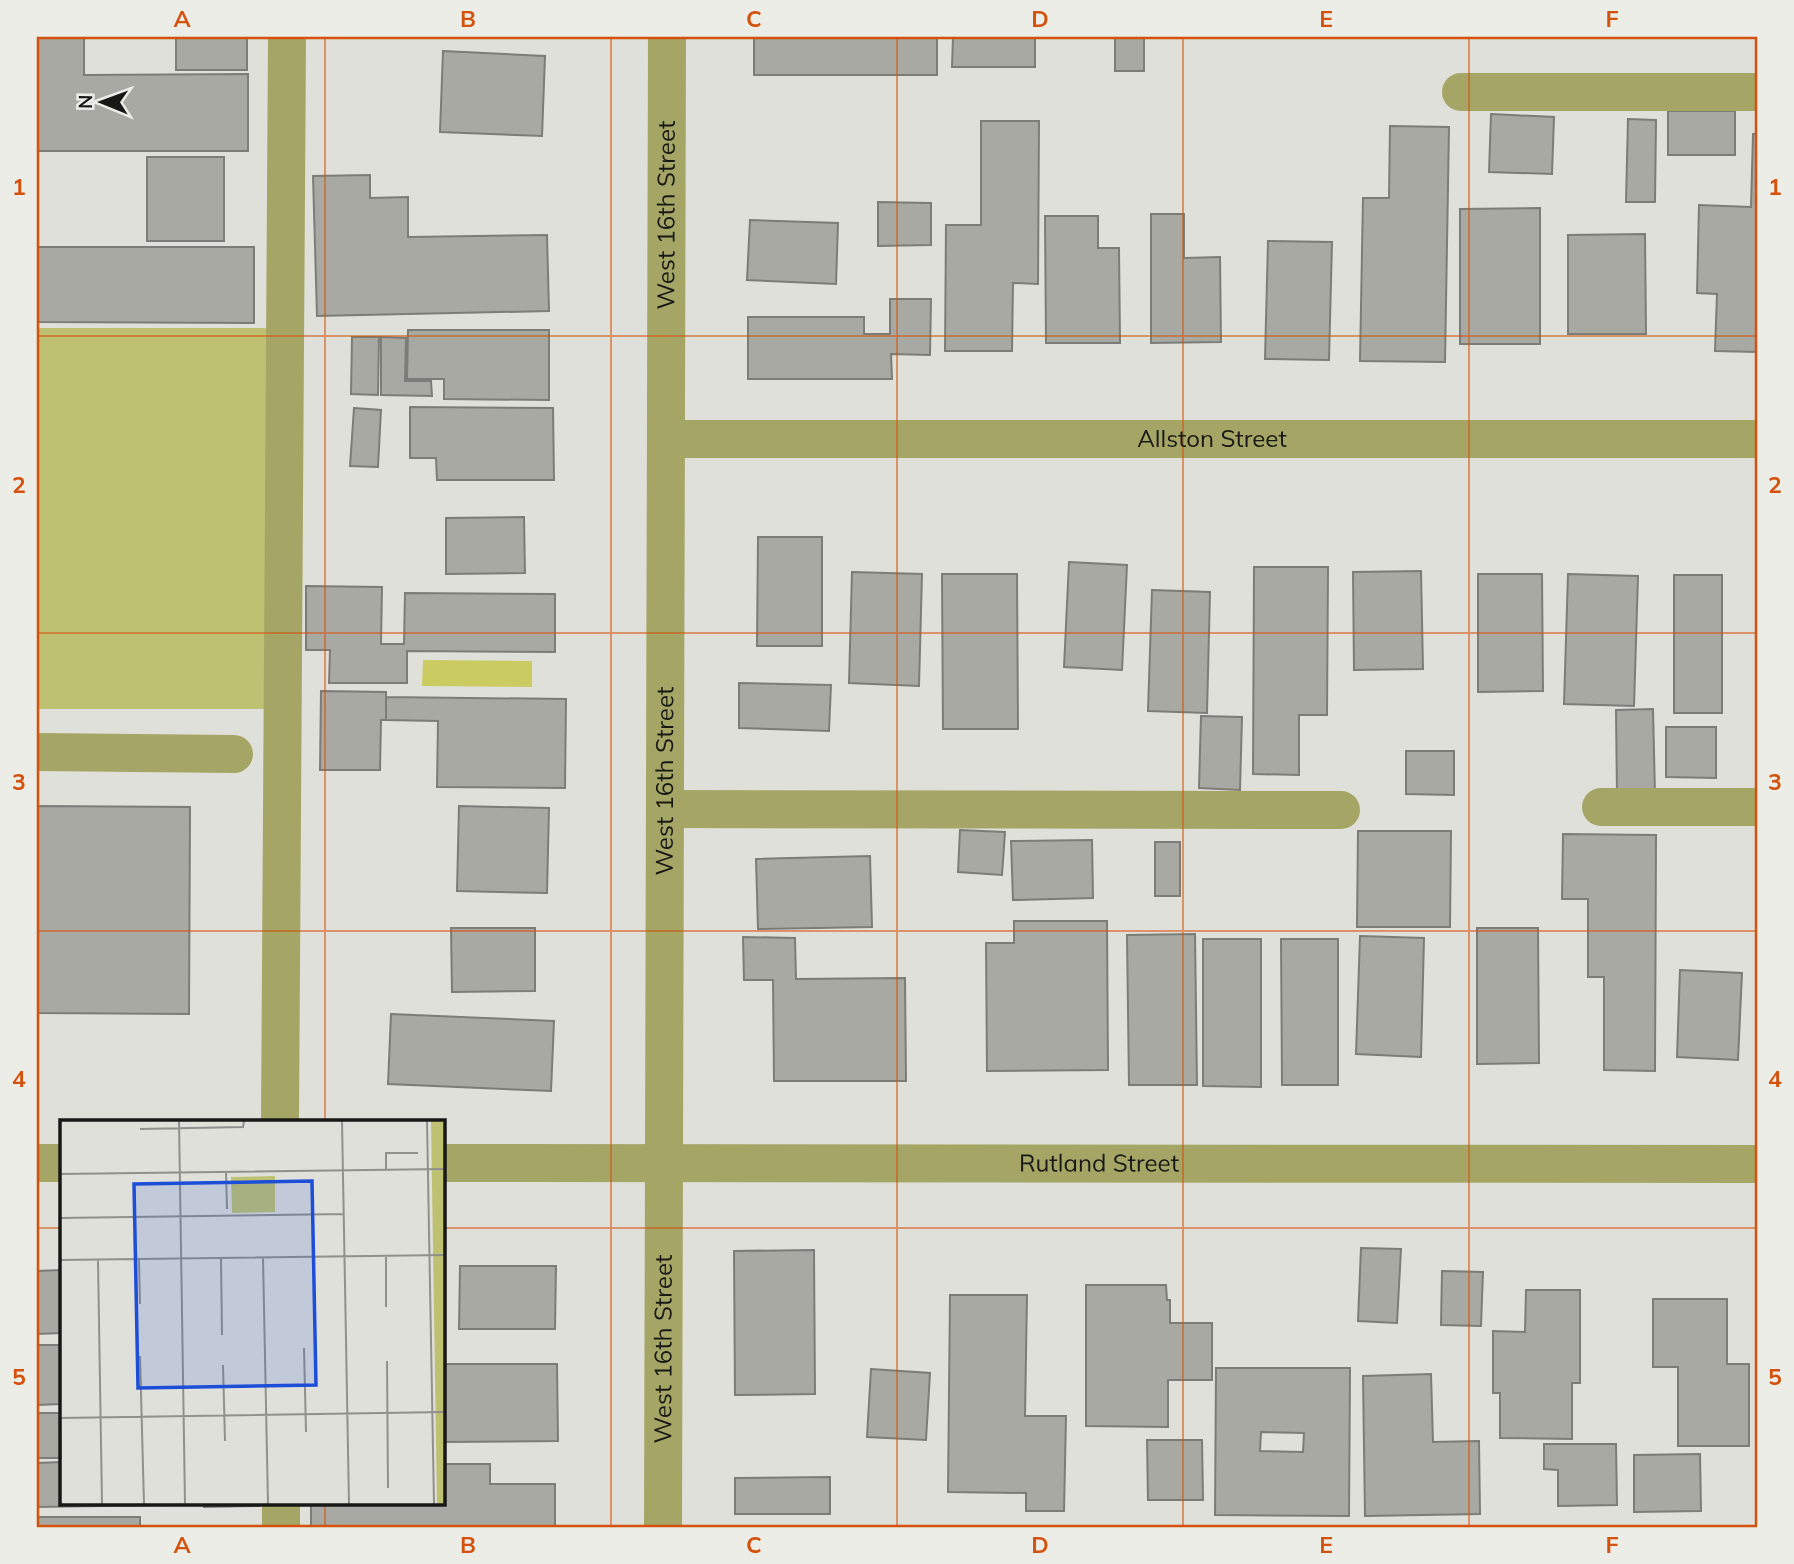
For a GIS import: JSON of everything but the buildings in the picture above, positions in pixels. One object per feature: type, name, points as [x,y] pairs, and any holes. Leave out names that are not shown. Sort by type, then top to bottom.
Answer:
[{"type":"street","points":[[280,1120],[287,37]]},
{"type":"street","name":"West 16th Street","points":[[663,1527],[667,37]]},
{"type":"street","points":[[1461,92],[1757,92]]},
{"type":"street","name":"Allston Street","points":[[666,439],[1757,439]]},
{"type":"street","points":[[37,752],[234,754]]},
{"type":"street","points":[[1601,807],[1757,807]]},
{"type":"street","points":[[665,809],[1342,810]]},
{"type":"street","points":[[37,1163],[60,1163]]},
{"type":"street","name":"Rutland Street","points":[[444,1163],[1757,1164]]},
{"type":"street","points":[[281,1504],[281,1527]]},
{"type":"green space","points":[[37,328],[267,328],[267,709],[37,709]]},
{"type":"shaded area","points":[[423,660],[532,661],[532,687],[422,686]]}]
